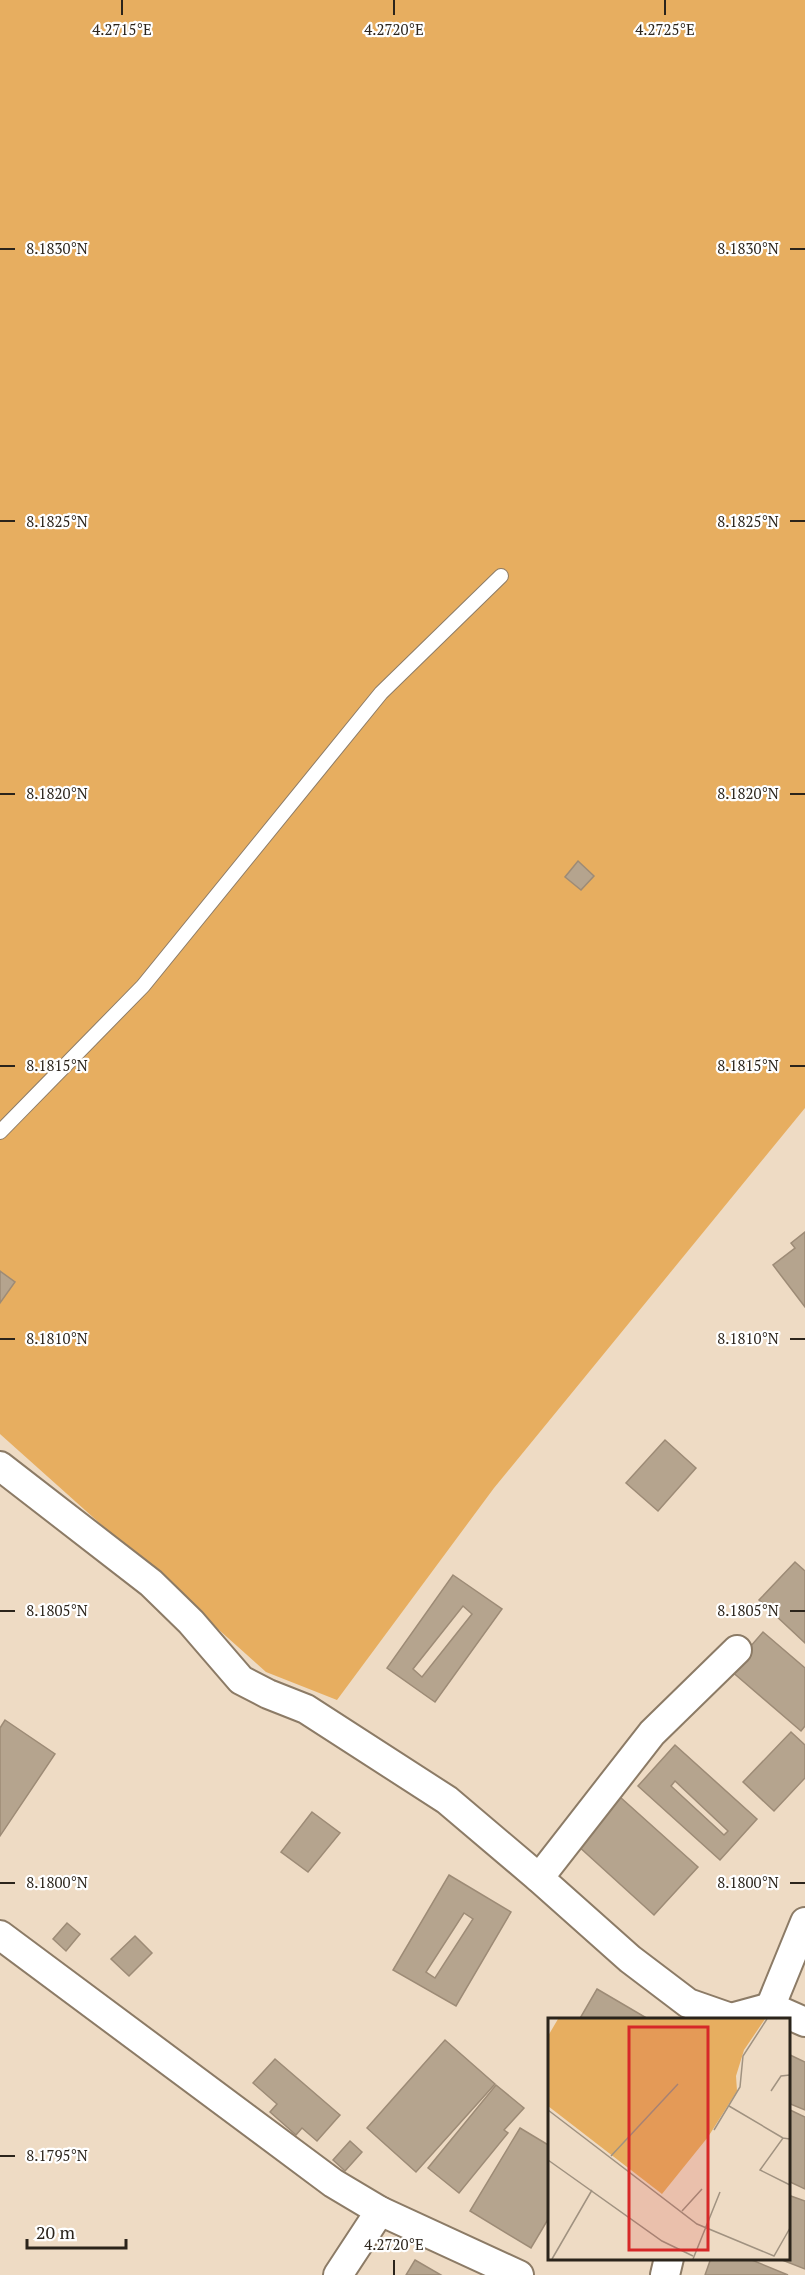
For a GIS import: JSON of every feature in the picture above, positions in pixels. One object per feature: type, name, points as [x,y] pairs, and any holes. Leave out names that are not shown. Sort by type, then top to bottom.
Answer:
[{"type":"street","points":[[0,1466],[150,1582],[191,1622],[241,1680],[306,1709],[447,1800],[630,1959],[688,2003],[731,2018],[768,2014],[786,2018]]},
{"type":"street","points":[[539,1878],[652,1733],[737,1650]]},
{"type":"street","points":[[768,2014],[805,1922]]},
{"type":"street","points":[[0,1935],[333,2183],[380,2211],[519,2275]]},
{"type":"street","points":[[790,2019],[805,2022]]},
{"type":"street","points":[[338,2275],[380,2211]]},
{"type":"street","points":[[665,2275],[669,2260]]},
{"type":"lane","points":[[0,1132],[143,986],[381,693],[501,576]]},
{"type":"shaded area","points":[[0,0],[805,0],[805,1108],[494,1488],[337,1700],[266,1672],[0,1434]]},
{"type":"building","points":[[578,861],[594,876],[581,890],[565,877]]},
{"type":"building","points":[[805,1232],[805,1307],[773,1265],[795,1248],[791,1243]]},
{"type":"building","points":[[0,1271],[15,1282],[0,1303]]},
{"type":"building","points":[[665,1440],[696,1468],[658,1511],[626,1483]]},
{"type":"building","points":[[795,1562],[805,1571],[805,1643],[759,1600]]},
{"type":"building","points":[[453,1575],[502,1609],[435,1702],[387,1668]],"holes":[[[463,1606],[472,1614],[422,1677],[413,1669]]]},
{"type":"building","points":[[763,1632],[805,1668],[805,1726],[801,1731],[730,1670]]},
{"type":"building","points":[[5,1720],[55,1754],[0,1836],[0,1728]]},
{"type":"building","points":[[791,1732],[805,1745],[805,1778],[774,1811],[743,1782]]},
{"type":"building","points":[[675,1745],[757,1819],[720,1860],[638,1786]],"holes":[[[675,1781],[728,1831],[724,1835],[671,1786]]]},
{"type":"building","points":[[620,1797],[698,1867],[654,1915],[577,1845]]},
{"type":"building","points":[[312,1812],[340,1833],[308,1872],[281,1852]]},
{"type":"building","points":[[449,1875],[511,1912],[456,2006],[393,1970]],"holes":[[[464,1913],[473,1919],[435,1978],[426,1972]]]},
{"type":"building","points":[[67,1923],[80,1934],[66,1951],[53,1939]]},
{"type":"building","points":[[135,1936],[152,1953],[129,1976],[111,1959]]},
{"type":"building","points":[[597,1989],[647,2018],[580,2018]]},
{"type":"building","points":[[445,2040],[495,2084],[416,2172],[367,2128]]},
{"type":"building","points":[[790,2055],[805,2062],[805,2110],[790,2104]]},
{"type":"building","points":[[275,2059],[340,2115],[317,2141],[302,2128],[296,2135],[270,2112],[277,2104],[253,2083]]},
{"type":"building","points":[[496,2085],[524,2108],[504,2130],[508,2133],[459,2193],[428,2168]]},
{"type":"building","points":[[790,2110],[805,2117],[805,2189],[790,2182]]},
{"type":"building","points":[[520,2128],[548,2145],[548,2219],[531,2248],[470,2211]]},
{"type":"building","points":[[350,2141],[362,2152],[345,2171],[333,2160]]},
{"type":"building","points":[[790,2196],[805,2201],[805,2269],[782,2260],[790,2260]]},
{"type":"building","points":[[415,2260],[441,2275],[406,2275]]},
{"type":"building","points":[[710,2260],[752,2260],[788,2275],[705,2275]]}]
